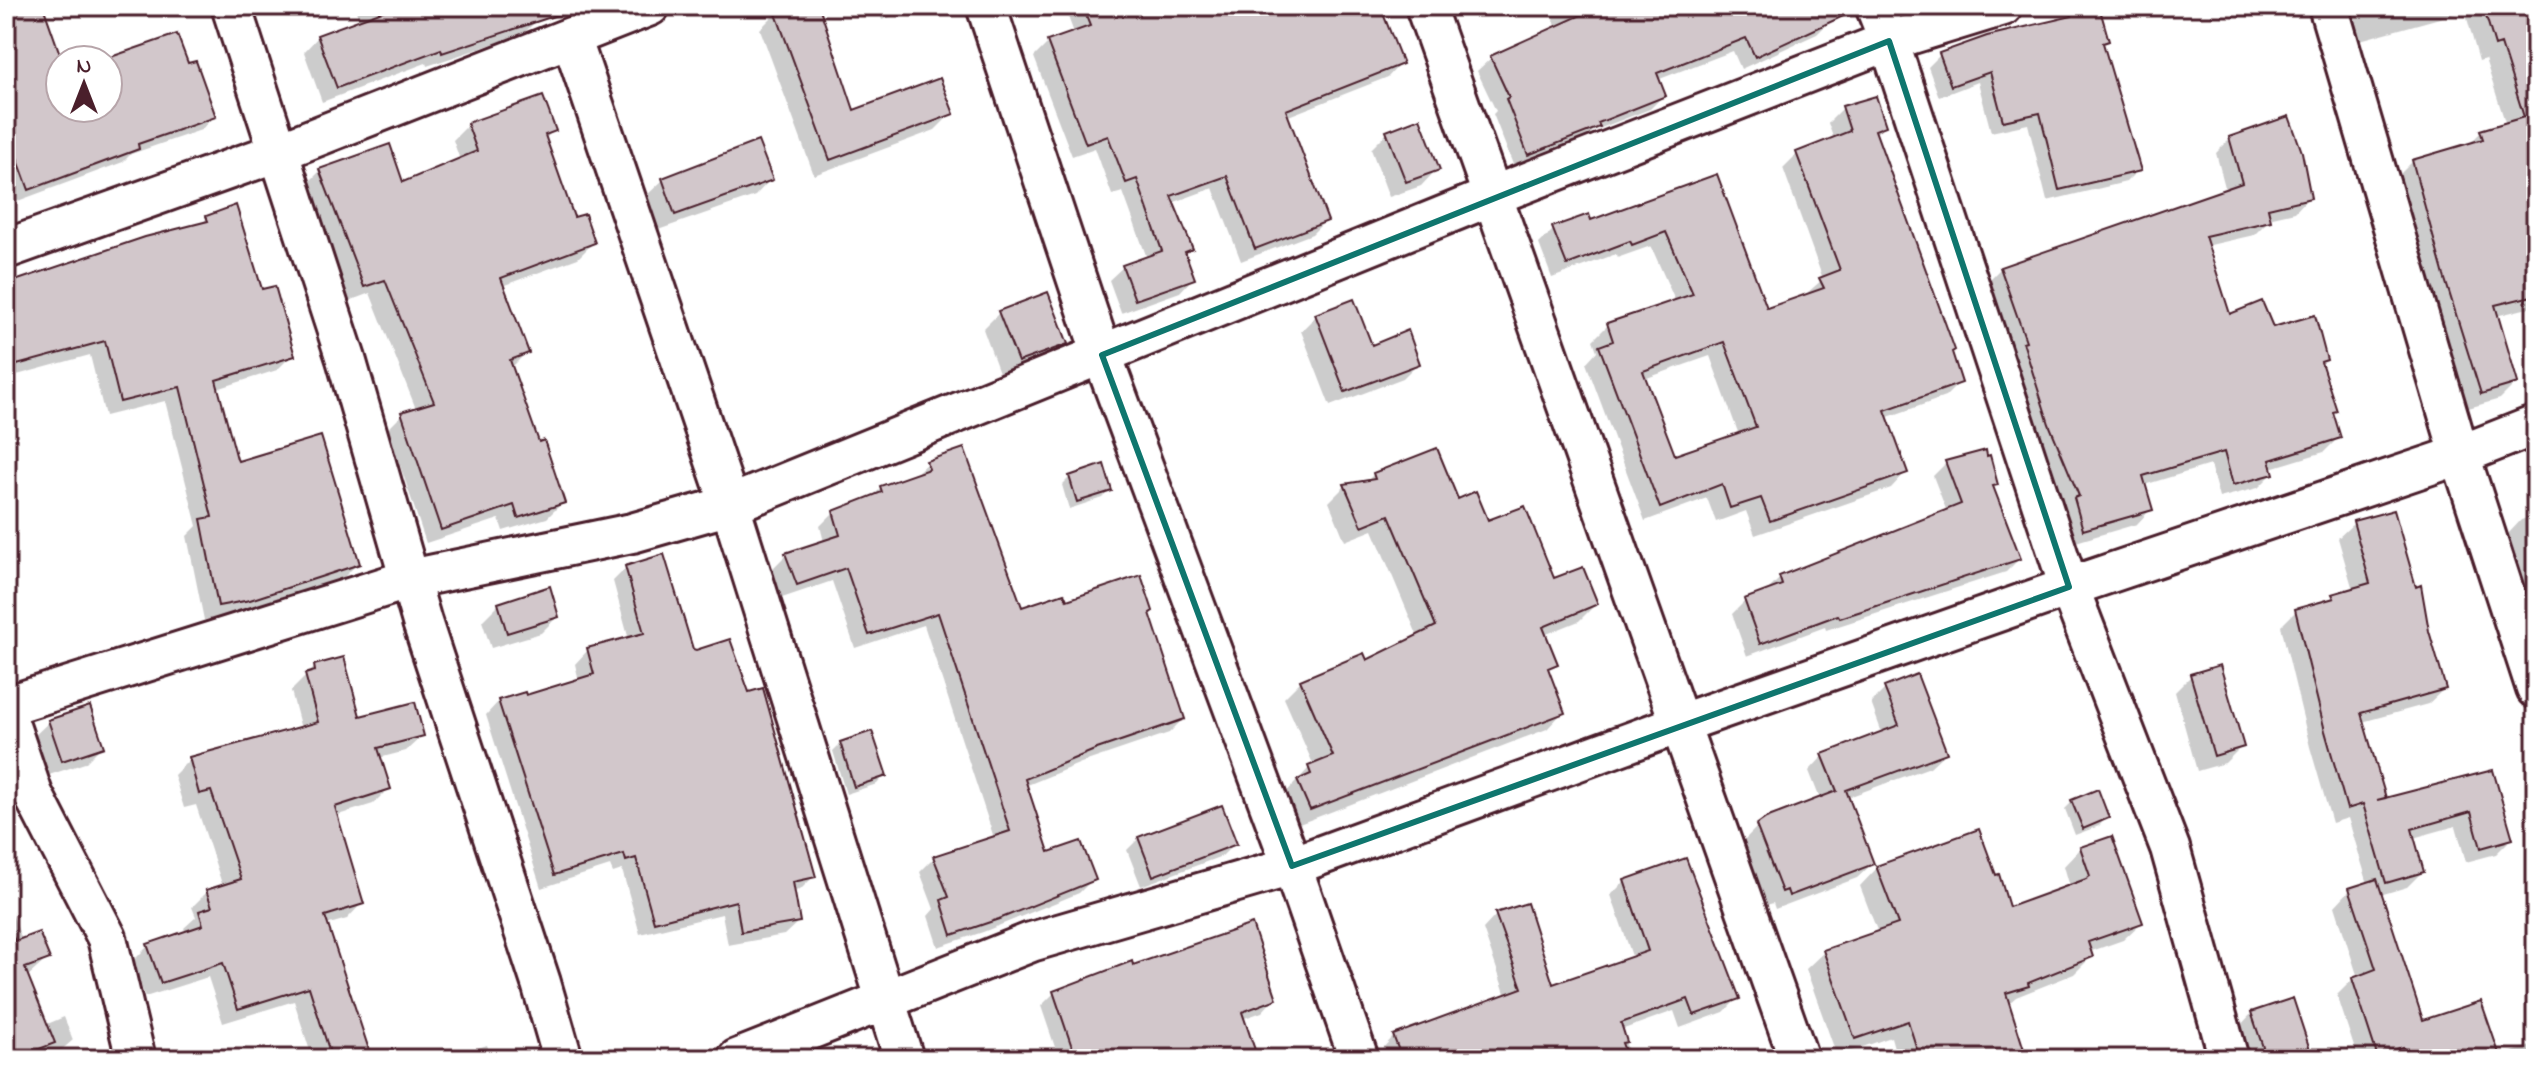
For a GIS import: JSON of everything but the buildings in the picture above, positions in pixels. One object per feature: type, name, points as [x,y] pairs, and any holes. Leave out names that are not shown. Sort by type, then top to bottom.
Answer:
[{"type":"street","points":[[231,6],[346,359],[410,579],[537,968],[563,1059]]},
{"type":"street","points":[[6,249],[278,152],[650,6]]},
{"type":"street","points":[[986,6],[1102,355],[1292,866],[1359,1059]]},
{"type":"street","points":[[1425,6],[1799,1059]]},
{"type":"street","points":[[1875,6],[2069,587],[2170,848],[2229,1059]]},
{"type":"street","points":[[6,706],[410,579],[632,533],[730,505],[1492,196],[1889,41],[2003,6]]},
{"type":"street","points":[[2328,6],[2460,455],[2536,689]]},
{"type":"street","points":[[571,37],[730,505],[904,1059]]},
{"type":"street","points":[[737,1059],[1031,942],[1292,866],[1679,724],[2069,587],[2460,455],[2536,425]]},
{"type":"street","points":[[6,714],[33,794],[107,938],[136,1059]]},
{"type":"highlighted area","points":[[1889,41],[2069,587],[1292,866],[1102,355]]}]
